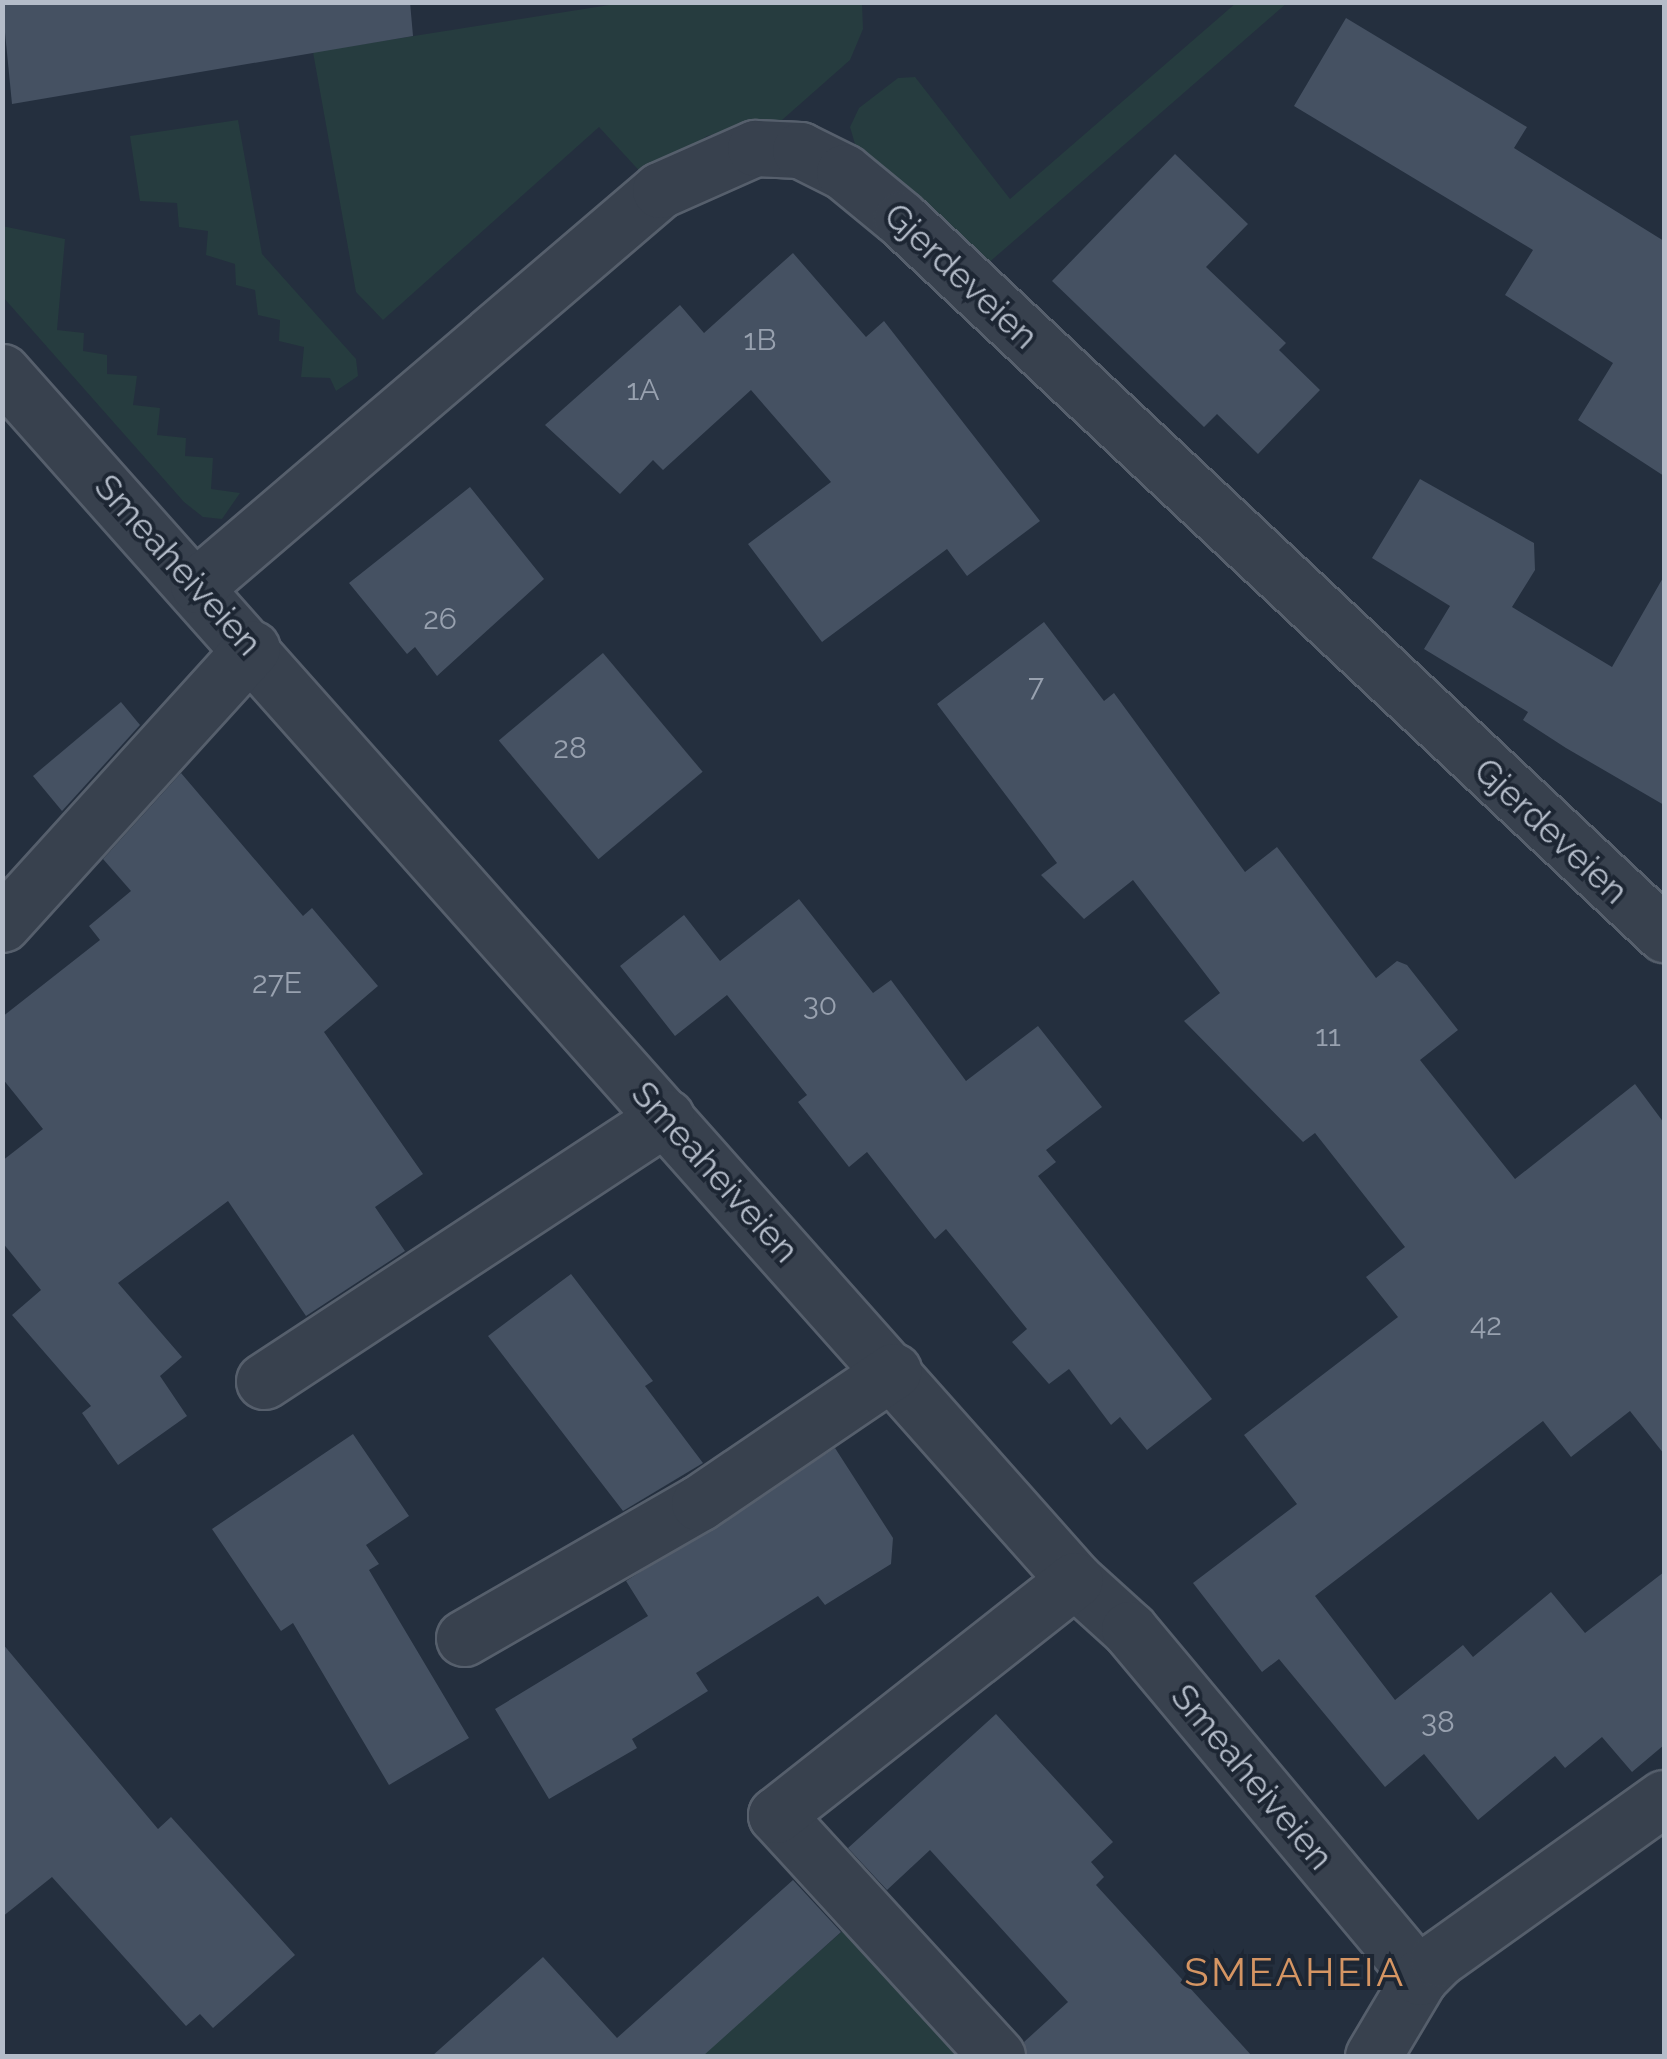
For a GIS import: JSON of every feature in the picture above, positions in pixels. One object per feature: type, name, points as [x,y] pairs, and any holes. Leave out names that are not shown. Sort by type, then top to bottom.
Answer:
[{"type":"street","name":"Gjerdeveien","points":[[198,585],[660,190],[755,148],[800,150],[844,172],[901,219],[1664,934]]},
{"type":"street","name":"Smeaheiveien","points":[[2,372],[198,585],[1075,1580],[1129,1629],[1420,1976]]},
{"type":"street","points":[[2,924],[252,648]]},
{"type":"street","points":[[264,1381],[666,1117]]},
{"type":"street","points":[[464,1638],[699,1503],[893,1372]]},
{"type":"street","points":[[997,2056],[776,1816],[1075,1580]]},
{"type":"street","points":[[1373,2056],[1420,1976],[1664,1798]]},
{"type":"green space","points":[[622,3],[862,3],[863,29],[850,60],[782,120],[707,136],[645,177],[599,127],[383,320],[356,292],[313,52]]},
{"type":"green space","points":[[1236,3],[1287,3],[986,265],[855,144],[850,127],[859,108],[898,78],[915,77],[1010,199]]},
{"type":"green space","points":[[238,120],[262,254],[356,359],[358,376],[336,391],[330,378],[301,377],[304,347],[279,341],[280,320],[258,315],[255,290],[236,285],[235,264],[206,255],[208,231],[179,227],[177,203],[140,201],[130,136]]},
{"type":"green space","points":[[2,226],[65,239],[57,330],[84,333],[83,351],[107,355],[107,374],[137,376],[133,405],[160,408],[157,435],[186,438],[185,456],[213,458],[211,489],[240,493],[222,519],[203,517],[184,502],[3,297]]},
{"type":"green space","points":[[853,1922],[972,2056],[700,2056]]},
{"type":"building","points":[[2,2],[410,2],[413,36],[12,104]]},
{"type":"building","points":[[1346,18],[1527,127],[1514,148],[1664,241],[1664,476],[1578,420],[1613,363],[1505,295],[1533,250],[1294,106]]},
{"type":"building","points":[[1175,154],[1248,224],[1206,267],[1286,343],[1279,350],[1320,390],[1258,454],[1217,414],[1204,427],[1052,281]]},
{"type":"building","points":[[793,253],[866,337],[884,321],[1040,521],[967,576],[947,549],[822,642],[748,544],[831,482],[751,390],[663,470],[653,460],[620,494],[545,425],[680,305],[704,333]]},
{"type":"building","points":[[1420,479],[1534,543],[1535,570],[1512,607],[1612,667],[1664,576],[1664,805],[1566,748],[1523,720],[1528,712],[1424,649],[1450,606],[1372,558]]},
{"type":"building","points":[[470,487],[544,579],[437,676],[415,647],[407,654],[349,583]]},
{"type":"building","points":[[1044,622],[1104,701],[1114,693],[1245,872],[1277,847],[1376,978],[1397,961],[1407,965],[1458,1030],[1420,1060],[1515,1179],[1635,1084],[1664,1123],[1664,1454],[1630,1411],[1571,1457],[1543,1421],[1315,1596],[1395,1700],[1463,1645],[1473,1657],[1551,1592],[1585,1633],[1664,1572],[1664,1745],[1632,1772],[1602,1737],[1565,1768],[1555,1756],[1478,1820],[1424,1754],[1385,1787],[1279,1659],[1262,1672],[1193,1583],[1297,1504],[1244,1435],[1398,1317],[1366,1277],[1405,1247],[1315,1133],[1303,1142],[1184,1021],[1220,993],[1133,880],[1084,919],[1041,875],[1057,863],[937,704]]},
{"type":"building","points":[[603,653],[703,772],[598,859],[499,740]]},
{"type":"building","points":[[121,702],[140,725],[62,811],[33,776]]},
{"type":"building","points":[[181,773],[303,916],[312,908],[378,986],[324,1032],[423,1174],[375,1207],[405,1251],[306,1316],[228,1201],[118,1283],[182,1357],[160,1376],[187,1416],[118,1465],[82,1413],[91,1406],[12,1315],[41,1290],[2,1242],[2,1161],[43,1129],[2,1078],[2,1017],[100,940],[89,926],[131,891],[103,859]]},
{"type":"building","points":[[799,899],[873,993],[891,980],[966,1081],[1038,1026],[1102,1107],[1046,1150],[1056,1162],[1038,1176],[1212,1399],[1147,1450],[1120,1417],[1111,1425],[1069,1369],[1049,1384],[1012,1342],[1027,1329],[946,1229],[935,1239],[867,1152],[849,1167],[798,1102],[807,1095],[727,995],[675,1036],[620,966],[684,915],[720,961]]},
{"type":"building","points":[[571,1274],[653,1381],[645,1386],[703,1463],[623,1511],[488,1336]]},
{"type":"building","points":[[353,1434],[409,1516],[366,1545],[379,1564],[369,1570],[469,1738],[389,1785],[293,1623],[281,1631],[212,1529]]},
{"type":"building","points":[[835,1448],[893,1538],[891,1564],[825,1605],[818,1596],[696,1673],[708,1691],[632,1739],[637,1748],[549,1799],[495,1709],[648,1616],[626,1581]]},
{"type":"building","points":[[2,1643],[158,1829],[171,1817],[295,1955],[213,2028],[200,2014],[186,2026],[52,1877],[2,1917]]},
{"type":"building","points":[[996,1714],[1113,1842],[1091,1862],[1104,1877],[1096,1885],[1252,2056],[1027,2056],[1024,2042],[1068,2002],[930,1850],[887,1890],[848,1848]]},
{"type":"building","points":[[793,1880],[841,1932],[703,2056],[432,2056],[543,1957],[617,2038]]},
{"type":"district","name":"SMEAHEIA","points":[[1295,1972]]}]
